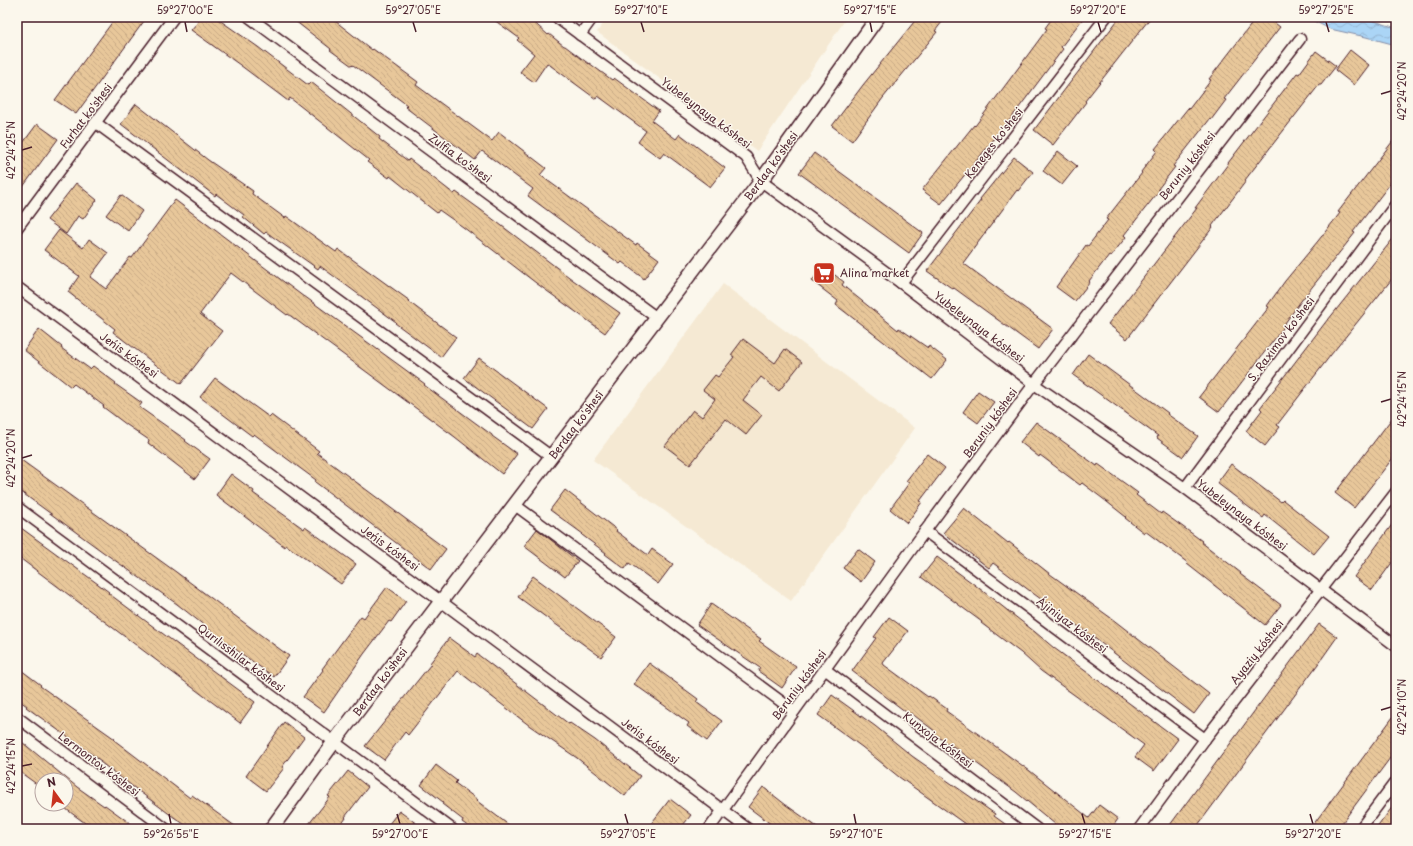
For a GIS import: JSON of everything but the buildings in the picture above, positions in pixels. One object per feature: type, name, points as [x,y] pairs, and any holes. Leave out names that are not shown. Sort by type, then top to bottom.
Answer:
[{"type":"street","name":"Furhat ko'shesi","points":[[17,228],[174,17]]},
{"type":"street","name":"Zulfia ko'shesi","points":[[249,17],[657,318]]},
{"type":"street","name":"Yubeleynaya kóshesi","points":[[556,17],[746,158],[761,181],[901,283],[1034,384],[1185,488],[1396,646]]},
{"type":"street","points":[[580,35],[592,17]]},
{"type":"street","name":"Berdaq ko'shesi","points":[[271,829],[334,742],[761,181],[878,17]]},
{"type":"street","name":"Keneges ko'shesi","points":[[901,283],[1106,17]]},
{"type":"street","name":"Beruniy kóshesi","points":[[709,829],[794,711],[826,670],[925,531],[1034,384],[1300,39]]},
{"type":"street","points":[[96,123],[552,457]]},
{"type":"street","name":"S. Raximov ko'shesi","points":[[1185,488],[1396,204]]},
{"type":"street","name":"Jeńis kóshesi","points":[[17,287],[748,829]]},
{"type":"street","name":"Ayaziy kóshesi","points":[[1139,829],[1205,739],[1396,492]]},
{"type":"street","points":[[515,505],[794,711]]},
{"type":"street","name":"Qurılısshılar kóshesi","points":[[17,507],[452,829]]},
{"type":"street","name":"Ájiniyaz kóshesi","points":[[925,531],[1205,739]]},
{"type":"street","name":"Kunxoja kóshesi","points":[[826,670],[1036,829]]},
{"type":"street","name":"Lermontov kóshesi","points":[[17,717],[166,829]]},
{"type":"street","points":[[1360,829],[1396,781]]},
{"type":"shaded area","points":[[608,17],[847,17],[757,151],[597,32]]},
{"type":"shaded area","points":[[723,284],[915,428],[791,601],[593,460]]},
{"type":"water","points":[[1306,17],[1362,17],[1396,28],[1396,45],[1330,29]]},
{"type":"place","name":"Alina market","points":[[824,273]]}]
